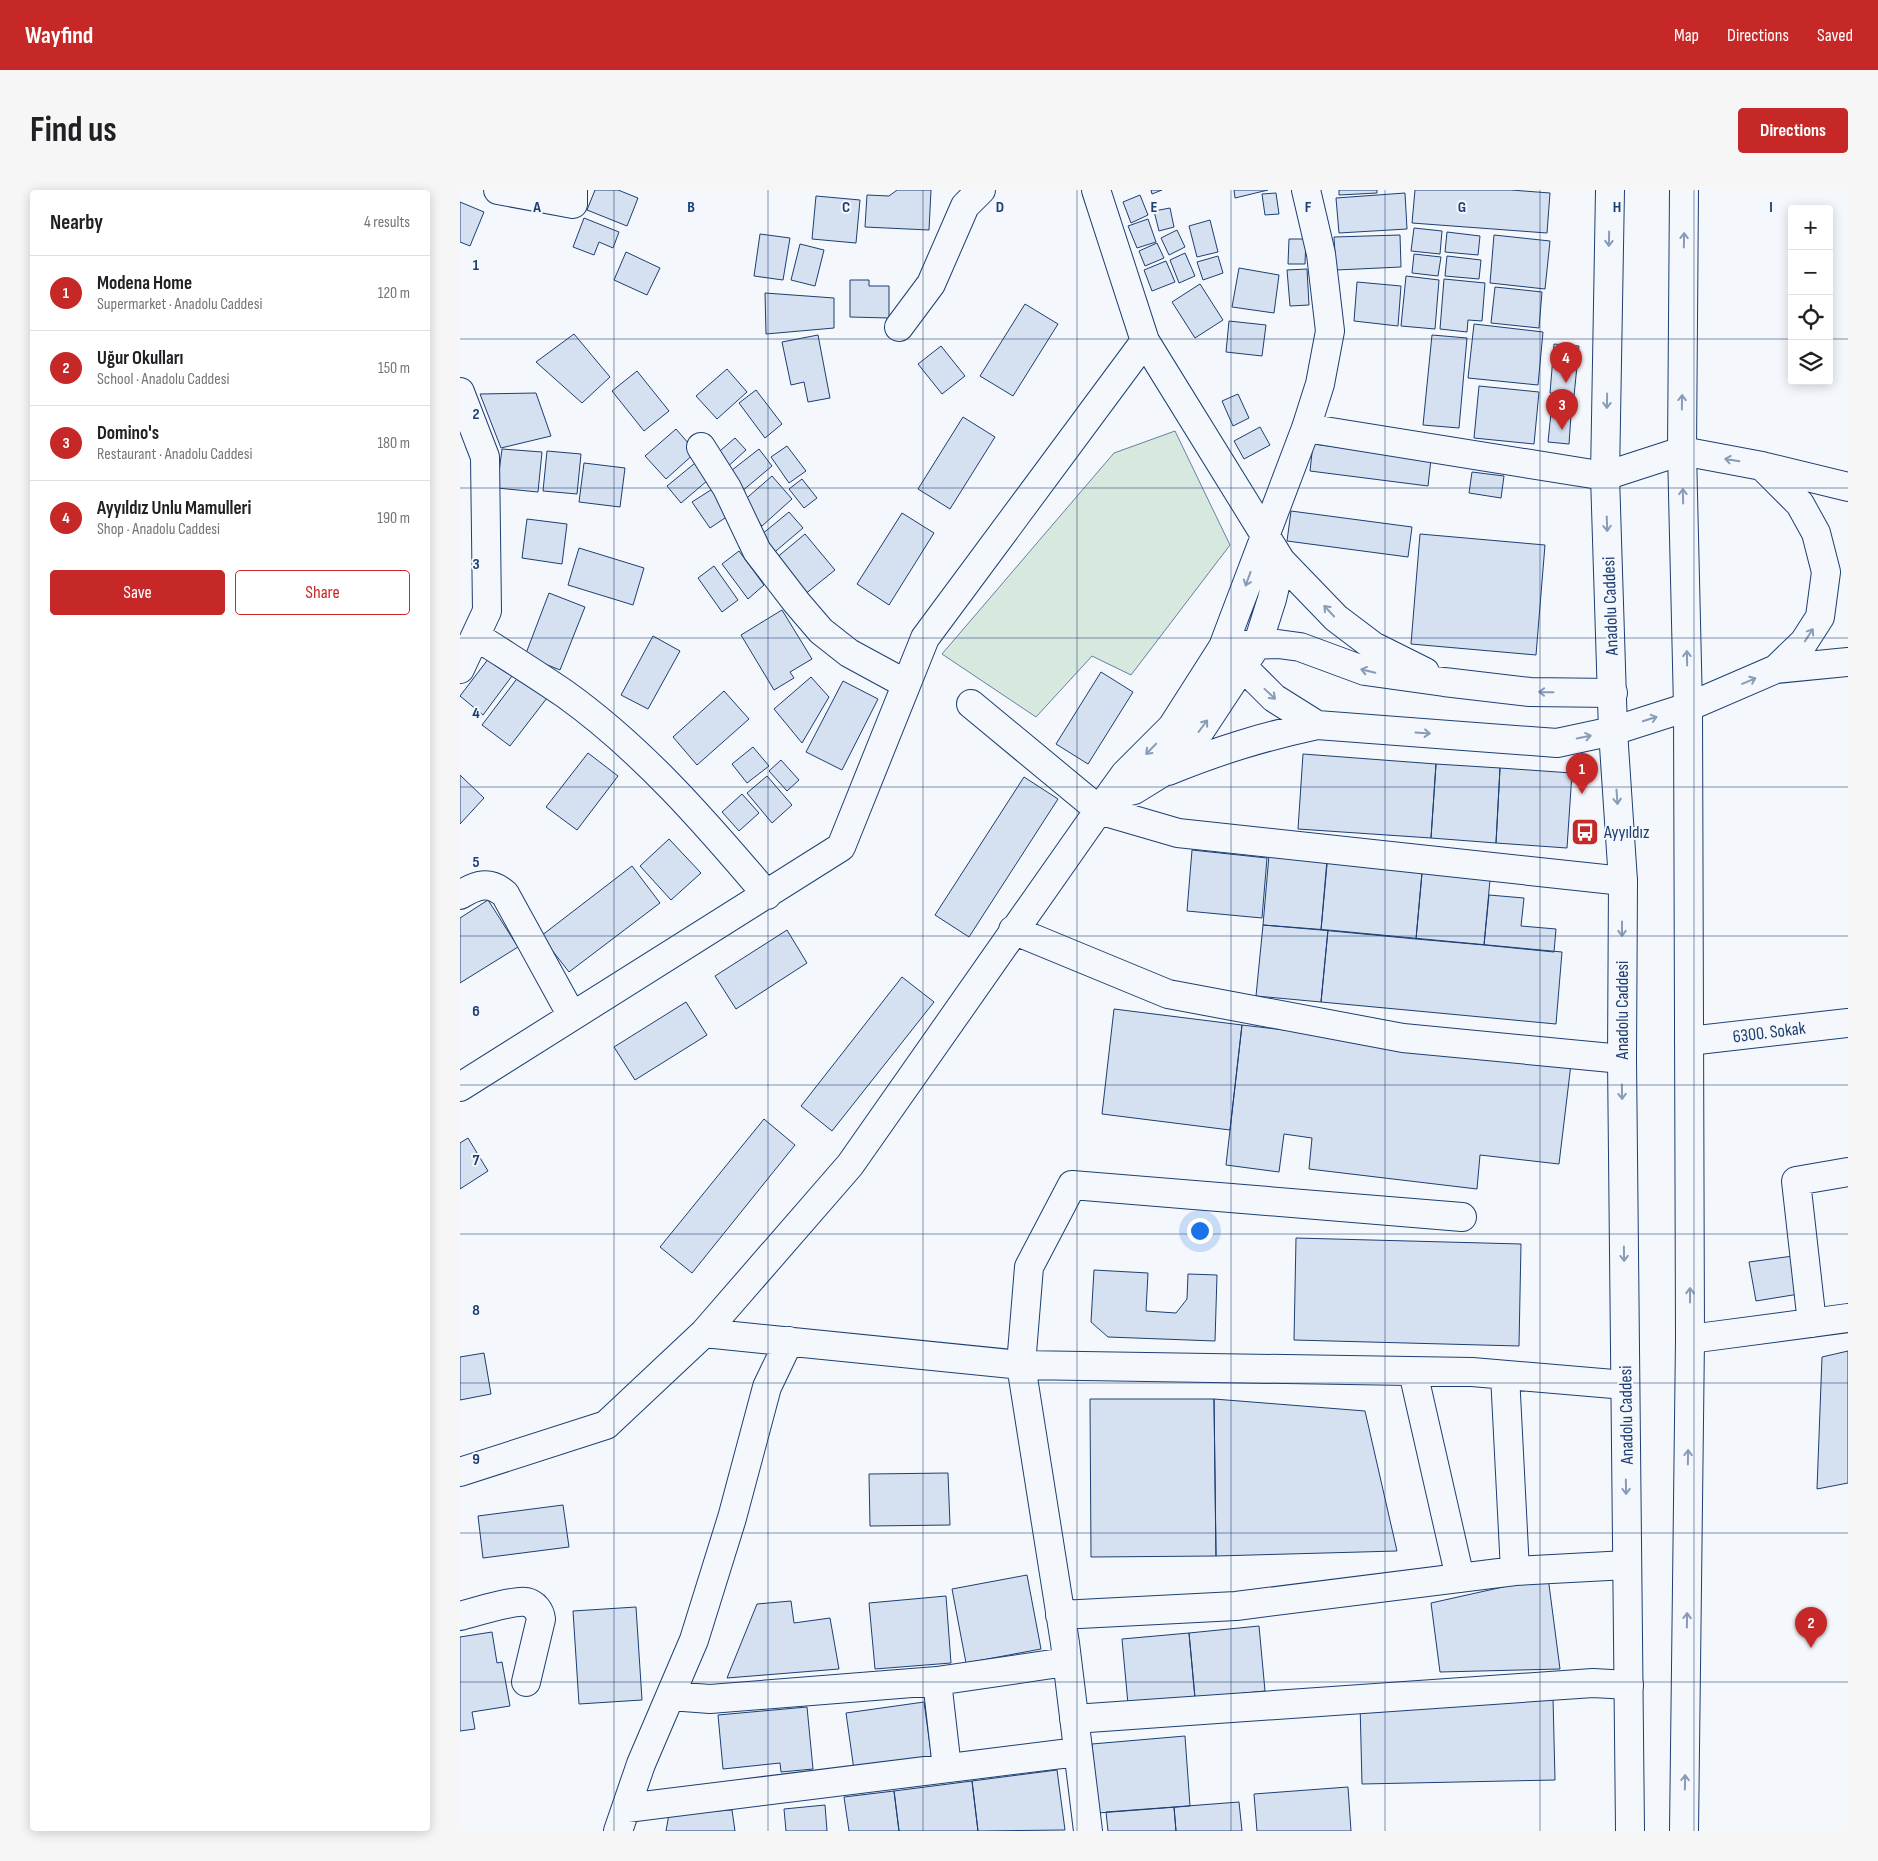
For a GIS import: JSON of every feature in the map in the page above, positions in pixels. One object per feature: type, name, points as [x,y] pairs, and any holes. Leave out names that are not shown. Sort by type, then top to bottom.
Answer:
[{"type":"main road","points":[[498,190],[572,204],[573,190]]},
{"type":"main road","points":[[899,327],[931,284],[952,241],[966,206],[981,190]]},
{"type":"main road","points":[[1096,190],[1145,341],[1265,533],[1280,561],[1336,618],[1373,646],[1444,682]]},
{"type":"main road","points":[[460,1472],[606,1425],[704,1333],[850,1165],[1012,930],[1125,774],[1172,727],[1223,647],[1306,428],[1320,384],[1330,331],[1320,254],[1306,190]]},
{"type":"main road","name":"Anadolu Caddesi","points":[[1610,190],[1605,476],[1613,731],[1622,880],[1622,1059],[1630,1831]]},
{"type":"main road","points":[[1684,190],[1682,451],[1688,707],[1690,1339],[1684,1831]]},
{"type":"main road","points":[[460,1087],[842,847],[925,638],[1145,341]]},
{"type":"main road","points":[[460,392],[469,444],[485,457],[487,611],[460,669]]},
{"type":"main road","points":[[1306,428],[1605,476],[1682,451],[1762,466],[1848,487]]},
{"type":"main road","points":[[700,447],[727,488],[758,551],[797,603],[821,630],[849,652],[906,684]]},
{"type":"main road","points":[[1762,466],[1800,504],[1816,533],[1826,572],[1820,617],[1804,642],[1776,669]]},
{"type":"main road","points":[[1160,774],[1200,731],[1258,643],[1272,599],[1280,561]]},
{"type":"main road","points":[[476,636],[566,695],[619,739],[683,800],[766,895]]},
{"type":"main road","points":[[1223,647],[1258,643],[1300,647],[1365,671],[1530,692],[1612,694]]},
{"type":"main road","points":[[1223,647],[1274,698],[1316,725]]},
{"type":"main road","points":[[1105,802],[1134,790],[1160,774],[1224,748],[1316,725],[1557,742],[1613,731],[1688,707],[1776,669],[1848,662]]},
{"type":"main road","points":[[971,704],[1105,802],[1178,833],[1622,880]]},
{"type":"main road","points":[[460,895],[480,885],[489,884],[505,894],[572,1016]]},
{"type":"main road","points":[[1012,930],[1168,994],[1403,1038],[1622,1059]]},
{"type":"main road","name":"6300. Sokak","points":[[1689,1041],[1848,1023]]},
{"type":"main road","points":[[1812,1323],[1796,1181],[1848,1172]]},
{"type":"main road","points":[[1088,1831],[1060,1615],[1021,1365],[1029,1267],[1072,1185],[1462,1217]]},
{"type":"main road","points":[[1690,1339],[1848,1318]]},
{"type":"main road","points":[[704,1333],[1021,1365],[1505,1375],[1625,1386]]},
{"type":"main road","points":[[789,1341],[766,1387],[732,1518],[694,1640],[641,1764],[622,1820],[948,1768],[1078,1752]]},
{"type":"main road","points":[[1413,1372],[1460,1578]]},
{"type":"main road","points":[[1505,1375],[1515,1571]]},
{"type":"main road","points":[[1060,1615],[1236,1606],[1515,1571],[1627,1565]]},
{"type":"main road","points":[[460,1616],[520,1602],[533,1604],[538,1610],[540,1619],[526,1682]]},
{"type":"main road","points":[[670,1696],[710,1699],[937,1681],[1066,1662]]},
{"type":"main road","points":[[937,1681],[948,1768]]},
{"type":"main road","points":[[1074,1719],[1593,1683],[1629,1685]]},
{"type":"shaded area","points":[[1175,431],[1230,545],[1131,675],[1092,656],[1036,717],[942,654],[1114,453]]},
{"type":"building","points":[[595,190],[618,190],[638,198],[627,226],[587,210]]},
{"type":"building","points":[[897,190],[931,190],[929,230],[865,227],[867,195],[889,196]]},
{"type":"building","points":[[1151,190],[1162,190],[1152,194]]},
{"type":"building","points":[[1234,190],[1268,190],[1235,198]]},
{"type":"building","points":[[1339,190],[1377,190],[1377,193],[1339,195]]},
{"type":"building","points":[[1415,190],[1511,190],[1550,193],[1547,233],[1412,223]]},
{"type":"building","points":[[1276,193],[1279,214],[1265,215],[1262,194]]},
{"type":"building","points":[[1405,193],[1407,229],[1339,233],[1336,198]]},
{"type":"building","points":[[1140,195],[1148,215],[1131,223],[1123,202]]},
{"type":"building","points":[[816,196],[860,200],[856,243],[812,239]]},
{"type":"building","points":[[460,202],[484,212],[470,246],[460,242]]},
{"type":"building","points":[[1170,208],[1174,227],[1159,231],[1154,211]]},
{"type":"building","points":[[584,218],[619,232],[613,248],[599,242],[594,255],[573,247]]},
{"type":"building","points":[[1148,219],[1156,242],[1137,248],[1128,226]]},
{"type":"building","points":[[1210,220],[1218,252],[1197,257],[1189,226]]},
{"type":"building","points":[[1414,228],[1442,231],[1440,254],[1411,251]]},
{"type":"building","points":[[1177,230],[1185,247],[1169,255],[1161,238]]},
{"type":"building","points":[[1447,232],[1480,236],[1478,255],[1445,252]]},
{"type":"building","points":[[760,234],[790,238],[783,280],[754,276]]},
{"type":"building","points":[[1400,235],[1401,267],[1336,270],[1334,237]]},
{"type":"building","points":[[1494,235],[1550,241],[1545,289],[1490,283]]},
{"type":"building","points":[[1289,239],[1306,239],[1305,264],[1288,264]]},
{"type":"building","points":[[1157,243],[1164,258],[1145,266],[1139,251]]},
{"type":"building","points":[[800,244],[824,250],[815,286],[791,280]]},
{"type":"building","points":[[626,252],[660,268],[647,295],[614,280]]},
{"type":"building","points":[[1185,253],[1195,276],[1179,283],[1170,260]]},
{"type":"building","points":[[1414,254],[1441,257],[1438,276],[1412,273]]},
{"type":"building","points":[[1218,256],[1223,273],[1203,280],[1197,262]]},
{"type":"building","points":[[1447,256],[1481,260],[1479,279],[1445,276]]},
{"type":"building","points":[[1166,261],[1175,282],[1152,291],[1144,270]]},
{"type":"building","points":[[1239,268],[1279,275],[1274,313],[1232,307]]},
{"type":"building","points":[[1307,269],[1309,305],[1290,306],[1287,270]]},
{"type":"building","points":[[1406,276],[1439,280],[1435,329],[1401,326]]},
{"type":"building","points":[[1444,279],[1485,283],[1482,321],[1468,320],[1467,332],[1440,329]]},
{"type":"building","points":[[850,280],[869,280],[869,286],[889,286],[889,318],[850,317]]},
{"type":"building","points":[[1357,282],[1401,286],[1398,326],[1354,321]]},
{"type":"building","points":[[1200,284],[1223,320],[1195,338],[1172,302]]},
{"type":"building","points":[[1495,287],[1542,292],[1539,328],[1491,323]]},
{"type":"building","points":[[765,293],[834,298],[834,328],[766,334]]},
{"type":"building","points":[[1025,304],[1058,324],[1013,396],[980,376]]},
{"type":"building","points":[[1229,321],[1266,325],[1262,356],[1226,352]]},
{"type":"building","points":[[1474,324],[1543,332],[1538,385],[1468,378]]},
{"type":"building","points":[[574,334],[610,377],[582,403],[536,362]]},
{"type":"building","points":[[818,335],[830,398],[808,402],[804,382],[791,385],[782,342]]},
{"type":"building","points":[[1432,335],[1467,338],[1459,428],[1423,425]]},
{"type":"building","points":[[1554,344],[1579,346],[1574,396],[1550,393]]},
{"type":"building","points":[[941,346],[965,376],[942,394],[918,364]]},
{"type":"building","points":[[727,369],[747,392],[717,419],[696,396]]},
{"type":"building","points":[[637,371],[669,411],[644,431],[612,391]]},
{"type":"building","points":[[1479,386],[1539,392],[1534,444],[1474,438]]},
{"type":"building","points":[[756,390],[782,424],[765,438],[739,403]]},
{"type":"building","points":[[536,393],[551,436],[501,448],[480,394]]},
{"type":"building","points":[[1238,394],[1249,418],[1233,426],[1222,401]]},
{"type":"building","points":[[1551,413],[1571,415],[1569,444],[1548,442]]},
{"type":"building","points":[[963,417],[995,437],[950,509],[918,489]]},
{"type":"building","points":[[1260,427],[1270,445],[1244,459],[1234,441]]},
{"type":"building","points":[[676,429],[696,452],[666,479],[645,456]]},
{"type":"building","points":[[735,438],[746,450],[725,469],[714,456]]},
{"type":"building","points":[[1313,444],[1431,459],[1428,486],[1310,471]]},
{"type":"building","points":[[787,446],[806,471],[789,483],[771,457]]},
{"type":"building","points":[[502,449],[542,452],[538,492],[497,488]]},
{"type":"building","points":[[759,449],[772,466],[741,492],[727,474]]},
{"type":"building","points":[[547,451],[581,454],[577,494],[543,491]]},
{"type":"building","points":[[700,459],[714,475],[681,503],[667,486]]},
{"type":"building","points":[[584,463],[625,468],[620,507],[579,502]]},
{"type":"building","points":[[1472,472],[1504,476],[1501,498],[1469,493]]},
{"type":"building","points":[[772,476],[792,499],[762,526],[741,503]]},
{"type":"building","points":[[802,479],[817,498],[804,508],[789,489]]},
{"type":"building","points":[[717,486],[734,512],[710,528],[692,502]]},
{"type":"building","points":[[1291,511],[1412,527],[1408,557],[1287,541]]},
{"type":"building","points":[[789,512],[803,528],[770,556],[756,539]]},
{"type":"building","points":[[902,513],[934,533],[889,605],[857,584]]},
{"type":"building","points":[[527,519],[567,524],[562,564],[522,558]]},
{"type":"building","points":[[805,534],[835,570],[804,595],[775,559]]},
{"type":"building","points":[[1420,534],[1545,545],[1536,655],[1411,644]]},
{"type":"building","points":[[579,548],[644,568],[633,605],[568,585]]},
{"type":"building","points":[[739,551],[764,585],[748,599],[722,564]]},
{"type":"building","points":[[714,566],[738,600],[722,612],[698,578]]},
{"type":"building","points":[[549,593],[585,607],[560,670],[525,656]]},
{"type":"building","points":[[782,610],[812,659],[790,672],[794,678],[774,690],[741,635]]},
{"type":"building","points":[[653,636],[680,651],[648,709],[621,695]]},
{"type":"building","points":[[489,658],[512,676],[483,715],[460,696]]},
{"type":"building","points":[[1101,672],[1133,692],[1088,764],[1056,744]]},
{"type":"building","points":[[519,676],[547,698],[510,746],[482,725]]},
{"type":"building","points":[[811,677],[829,697],[802,743],[774,709]]},
{"type":"building","points":[[843,681],[878,699],[842,770],[806,752]]},
{"type":"building","points":[[724,691],[749,719],[697,765],[673,737]]},
{"type":"building","points":[[753,747],[769,766],[747,783],[732,764]]},
{"type":"building","points":[[588,753],[618,776],[577,830],[546,807]]},
{"type":"building","points":[[1303,754],[1436,764],[1431,838],[1298,829]]},
{"type":"building","points":[[781,760],[799,780],[787,791],[769,771]]},
{"type":"building","points":[[1436,764],[1500,768],[1496,843],[1431,838]]},
{"type":"building","points":[[1500,768],[1572,773],[1567,848],[1496,843]]},
{"type":"building","points":[[460,775],[484,798],[460,824]]},
{"type":"building","points":[[767,776],[792,805],[772,823],[747,793]]},
{"type":"building","points":[[1024,777],[1058,799],[969,937],[935,915]]},
{"type":"building","points":[[742,794],[759,813],[739,831],[722,812]]},
{"type":"building","points":[[669,839],[701,873],[671,900],[640,866]]},
{"type":"building","points":[[1192,850],[1267,858],[1262,918],[1187,911]]},
{"type":"building","points":[[1328,854],[1423,862],[1416,939],[1321,930]]},
{"type":"building","points":[[1269,855],[1327,860],[1321,930],[1263,925]]},
{"type":"building","points":[[1423,862],[1491,869],[1484,945],[1416,939]]},
{"type":"building","points":[[632,866],[660,903],[569,972],[541,936]]},
{"type":"building","points":[[1489,895],[1524,898],[1521,926],[1556,929],[1554,952],[1484,945]]},
{"type":"building","points":[[488,900],[518,947],[460,983],[460,918]]},
{"type":"building","points":[[1263,925],[1328,930],[1321,1002],[1256,996]]},
{"type":"building","points":[[787,930],[807,963],[736,1009],[715,976]]},
{"type":"building","points":[[1328,930],[1562,952],[1556,1024],[1321,1002]]},
{"type":"building","points":[[902,977],[934,1002],[832,1131],[801,1106]]},
{"type":"building","points":[[686,1002],[707,1035],[635,1080],[614,1047]]},
{"type":"building","points":[[1114,1009],[1242,1025],[1230,1130],[1102,1114]]},
{"type":"building","points":[[1242,1025],[1571,1064],[1559,1164],[1480,1155],[1477,1189],[1309,1169],[1312,1138],[1284,1134],[1279,1172],[1226,1165]]},
{"type":"building","points":[[764,1119],[795,1145],[692,1273],[660,1247]]},
{"type":"building","points":[[468,1138],[488,1171],[460,1189],[460,1143]]},
{"type":"building","points":[[1296,1238],[1521,1244],[1519,1346],[1294,1340]]},
{"type":"building","points":[[1793,1256],[1799,1294],[1756,1301],[1749,1262]]},
{"type":"building","points":[[1094,1270],[1148,1273],[1146,1311],[1176,1313],[1187,1299],[1188,1274],[1217,1275],[1215,1341],[1108,1337],[1091,1322]]},
{"type":"building","points":[[1848,1351],[1848,1483],[1817,1489],[1822,1357]]},
{"type":"building","points":[[484,1353],[491,1394],[460,1400],[460,1357]]},
{"type":"building","points":[[1090,1399],[1214,1399],[1216,1556],[1091,1557]]},
{"type":"building","points":[[1214,1399],[1365,1411],[1397,1551],[1216,1556]]},
{"type":"building","points":[[948,1473],[950,1525],[870,1526],[869,1474]]},
{"type":"building","points":[[563,1505],[569,1547],[483,1558],[478,1516]]},
{"type":"building","points":[[1027,1575],[1041,1649],[966,1663],[952,1589]]},
{"type":"building","points":[[1548,1577],[1560,1669],[1440,1672],[1431,1603]]},
{"type":"building","points":[[946,1596],[951,1663],[875,1669],[869,1603]]},
{"type":"building","points":[[791,1601],[794,1623],[830,1618],[839,1669],[727,1678],[757,1604]]},
{"type":"building","points":[[636,1607],[642,1700],[579,1704],[573,1611]]},
{"type":"building","points":[[1259,1626],[1265,1691],[1195,1698],[1189,1633]]},
{"type":"building","points":[[492,1632],[497,1663],[502,1662],[510,1706],[472,1712],[475,1729],[460,1731],[460,1637]]},
{"type":"building","points":[[1189,1633],[1195,1698],[1128,1704],[1122,1639]]},
{"type":"building","points":[[1553,1698],[1555,1780],[1362,1784],[1360,1703]]},
{"type":"building","points":[[924,1702],[932,1760],[854,1770],[846,1713]]},
{"type":"building","points":[[807,1707],[813,1769],[781,1772],[780,1763],[723,1769],[718,1715]]},
{"type":"building","points":[[1185,1736],[1190,1806],[1098,1813],[1092,1744]]},
{"type":"building","points":[[1057,1770],[1065,1830],[978,1831],[972,1781]]},
{"type":"building","points":[[972,1781],[978,1831],[899,1831],[894,1791]]},
{"type":"building","points":[[1348,1787],[1351,1831],[1257,1831],[1254,1794]]},
{"type":"building","points":[[894,1791],[899,1831],[849,1831],[844,1797]]},
{"type":"building","points":[[1239,1802],[1242,1831],[1176,1831],[1174,1807]]},
{"type":"building","points":[[825,1805],[827,1831],[786,1831],[784,1809]]},
{"type":"building","points":[[1174,1807],[1176,1831],[1108,1831],[1106,1812]]},
{"type":"building","points":[[732,1810],[735,1831],[666,1831],[669,1814]]},
{"type":"place","name":"Ayyıldız Unlu Mamulleri","points":[[1566,383]]},
{"type":"place","name":"Domino's","points":[[1562,430]]},
{"type":"place","name":"Modena Home","points":[[1582,794]]},
{"type":"place","name":"Ayyıldız","points":[[1585,832]]},
{"type":"place","name":"Uğur Okulları","points":[[1811,1648]]}]
